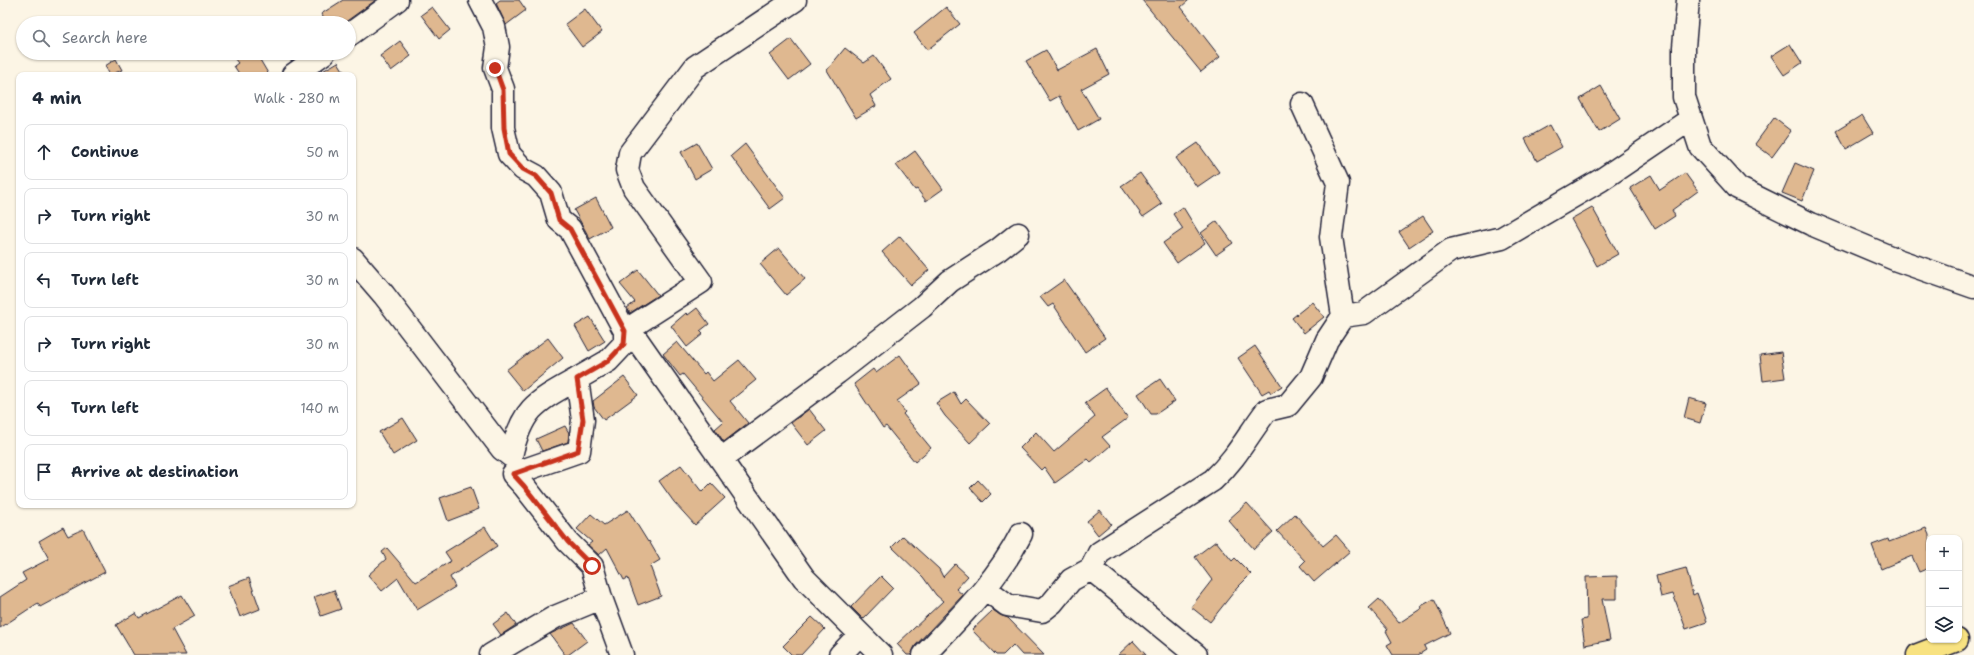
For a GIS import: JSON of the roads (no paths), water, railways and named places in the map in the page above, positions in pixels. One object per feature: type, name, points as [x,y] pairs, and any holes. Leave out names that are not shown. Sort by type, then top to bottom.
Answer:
[{"type":"main road","points":[[1962,638],[1974,633]]},
{"type":"main road","points":[[1918,655],[1950,643]]},
{"type":"street","points":[[356,30],[397,0]]},
{"type":"street","points":[[356,262],[384,295],[502,449],[511,456],[516,434],[522,420],[540,399],[608,361],[624,344],[625,331],[570,229],[559,220],[551,193],[536,176],[523,169],[509,154],[504,128],[503,90],[495,68],[498,47],[494,27],[480,0]]},
{"type":"street","points":[[625,331],[701,282],[634,188],[627,170],[630,153],[695,67],[794,0]]},
{"type":"street","points":[[1688,0],[1684,47],[1684,97],[1700,146],[1738,188],[1811,224],[1897,260],[1974,287]]},
{"type":"street","points":[[298,72],[314,60]]},
{"type":"street","points":[[986,589],[1007,606],[1042,611],[1052,603],[1071,580],[1091,569],[1100,553],[1212,480],[1228,466],[1267,410],[1288,405],[1311,377],[1327,340],[1343,316],[1332,237],[1338,183],[1302,104]]},
{"type":"street","points":[[1343,316],[1364,313],[1451,250],[1502,238],[1601,180],[1691,119]]},
{"type":"street","points":[[720,459],[837,373],[922,307],[950,281],[998,250],[1018,234]]},
{"type":"street","points":[[625,331],[633,334],[804,578],[881,655]]},
{"type":"street","points":[[577,379],[583,420],[578,451],[513,474],[568,542],[592,566],[601,598],[622,655]]},
{"type":"street","points":[[924,655],[986,589],[1007,562],[1021,534]]},
{"type":"street","points":[[1091,569],[1196,655]]},
{"type":"street","points":[[491,655],[555,617],[601,598]]},
{"type":"street","points":[[840,655],[860,634]]}]
